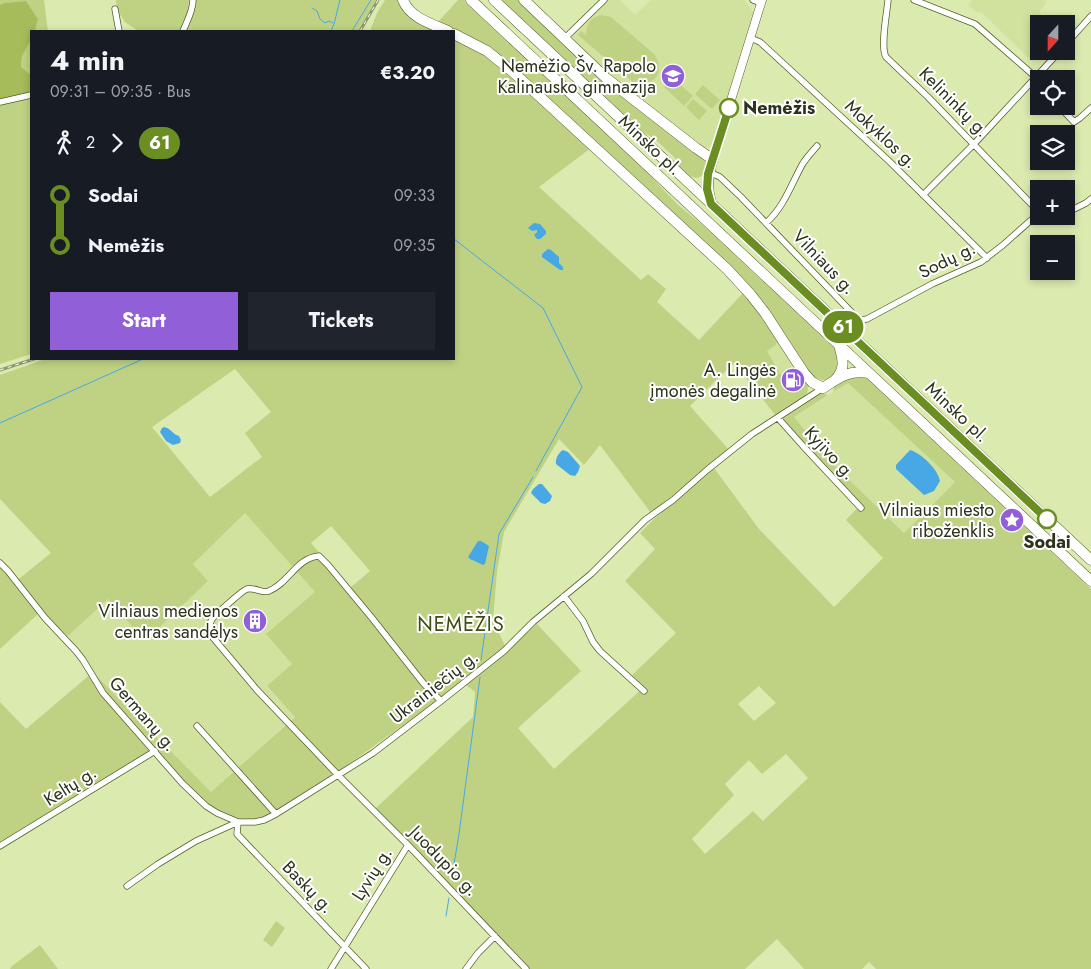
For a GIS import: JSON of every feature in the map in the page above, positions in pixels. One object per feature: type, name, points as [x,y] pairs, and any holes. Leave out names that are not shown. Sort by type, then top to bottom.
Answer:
[{"type":"highway","points":[[403,0],[405,6],[416,16],[446,30]]},
{"type":"highway","name":"Minsko pl.","points":[[471,0],[1091,581]]},
{"type":"highway","name":"Minsko pl.","points":[[494,0],[1091,560]]},
{"type":"highway","points":[[524,0],[626,95],[700,151],[713,158],[707,189],[711,204]]},
{"type":"highway","points":[[455,35],[487,51],[513,72],[727,268],[765,313],[804,373],[812,382],[822,388],[852,372],[869,373]]},
{"type":"highway","points":[[683,177],[696,180],[709,173]]},
{"type":"highway","points":[[834,381],[841,372],[843,364],[838,344]]},
{"type":"main road","points":[[713,158],[750,38],[759,1]]},
{"type":"street","points":[[183,30],[193,5],[192,0]]},
{"type":"street","points":[[564,39],[604,0]]},
{"type":"street","name":"Kelininkų g.","points":[[888,0],[884,36],[884,54],[886,57],[928,96],[1030,203]]},
{"type":"street","points":[[914,0],[975,24],[1030,72]]},
{"type":"street","points":[[115,9],[119,30]]},
{"type":"street","points":[[1075,34],[1091,16]]},
{"type":"street","name":"Mokyklos g.","points":[[750,38],[760,42],[868,142],[987,258]]},
{"type":"street","points":[[1045,70],[1053,60]]},
{"type":"street","points":[[923,195],[1030,87]]},
{"type":"street","points":[[0,102],[30,95]]},
{"type":"street","points":[[1067,115],[1074,122],[1091,108]]},
{"type":"street","points":[[766,223],[779,209],[802,165],[817,146]]},
{"type":"street","name":"Vilniaus g.","points":[[709,173],[720,177],[860,320]]},
{"type":"street","points":[[1075,209],[1086,204],[1091,199]]},
{"type":"street","name":"Sodų g.","points":[[860,320],[868,319],[932,284],[981,262],[1030,221]]},
{"type":"street","name":"Ukrainiečių g.","points":[[127,886],[196,841],[238,822],[255,822],[276,814],[373,753],[504,651],[533,622],[591,574],[645,520],[673,500],[752,434],[822,388]]},
{"type":"street","name":"Kyjivo g.","points":[[778,418],[861,508]]},
{"type":"street","name":"Juodupio g.","points":[[441,701],[424,684],[390,640],[319,556],[303,562],[268,592],[257,588],[246,589],[213,618],[209,626],[210,634],[257,690],[526,969]]},
{"type":"street","name":"Germanų g.","points":[[0,563],[38,610],[79,655],[103,693],[182,783],[198,799],[217,813],[238,822]]},
{"type":"street","points":[[564,596],[583,621],[593,642],[600,651],[644,691]]},
{"type":"street","points":[[197,726],[276,814]]},
{"type":"street","name":"Keltų g.","points":[[0,846],[155,751]]},
{"type":"street","name":"Baskų g.","points":[[238,822],[237,834],[366,969]]},
{"type":"street","name":"Lyvių g.","points":[[331,969],[408,845]]},
{"type":"street","points":[[466,969],[478,953],[495,936]]},
{"type":"shaded area","points":[[0,0],[44,0],[48,30],[35,30],[38,19],[26,1],[0,5]]},
{"type":"shaded area","points":[[116,0],[189,0],[188,12],[180,30],[137,30],[125,22],[117,10]]},
{"type":"shaded area","points":[[194,0],[376,0],[360,30],[186,30],[193,14]]},
{"type":"shaded area","points":[[385,0],[400,0],[438,30],[370,30],[377,13]]},
{"type":"shaded area","points":[[458,0],[464,0],[639,164],[677,204],[707,229],[836,350],[840,368],[829,380],[813,377],[768,311],[506,61],[455,33],[455,30],[450,30],[437,23]]},
{"type":"shaded area","points":[[502,0],[521,0],[690,147],[707,164],[703,175],[696,178],[690,176],[658,142],[641,130]]},
{"type":"shaded area","name":"Nemėžio Šv. Rapolo Kalinausko gimnazija","points":[[608,0],[620,0],[635,15],[651,0],[744,0],[755,14],[715,142],[710,147],[705,147],[625,89],[570,39]]},
{"type":"shaded area","points":[[972,0],[1045,0],[1047,2],[1039,12],[1042,15],[1030,15],[1030,59],[981,12],[976,12],[968,5]]},
{"type":"shaded area","points":[[26,1],[38,19],[35,30],[30,30],[30,42],[22,56],[21,67],[30,74],[30,92],[0,99],[0,5]]},
{"type":"shaded area","points":[[601,15],[611,17],[654,54],[657,59],[659,69],[656,77],[648,83],[642,84],[648,90],[646,93],[578,35],[581,31],[586,35],[590,22],[594,17]]},
{"type":"shaded area","points":[[455,39],[491,59],[591,148],[539,187],[641,280],[648,274],[666,289],[657,302],[699,340],[744,292],[778,339],[776,345],[767,351],[788,387],[805,379],[808,389],[806,396],[776,416],[734,363],[690,406],[729,450],[651,513],[600,445],[584,465],[559,439],[504,532],[497,572],[493,620],[505,646],[434,703],[339,771],[267,816],[250,819],[233,817],[218,811],[191,789],[157,750],[0,844],[0,702],[26,729],[93,672],[211,792],[295,717],[267,686],[292,664],[266,634],[315,592],[245,513],[193,564],[208,581],[145,641],[108,599],[68,636],[39,613],[0,649],[0,567],[15,582],[51,553],[0,499],[0,375],[42,360],[455,360]],"holes":[[[235,369],[271,412],[245,433],[262,457],[210,497],[152,427]],[[331,526],[370,571],[350,588],[311,543]]]},
{"type":"shaded area","points":[[30,42],[30,74],[21,67],[22,56]]},
{"type":"shaded area","points":[[673,78],[693,96],[684,106],[664,87]]},
{"type":"shaded area","points":[[703,85],[720,100],[712,109],[695,94]]},
{"type":"shaded area","points":[[30,97],[30,354],[0,364],[0,105]]},
{"type":"shaded area","points":[[693,99],[707,111],[699,120],[686,107]]},
{"type":"shaded area","points":[[778,339],[805,379],[788,387],[767,351],[776,345]]},
{"type":"shaded area","points":[[854,375],[865,377],[1091,589],[1091,969],[876,969],[869,962],[862,969],[804,969],[777,939],[745,969],[529,969],[419,852],[375,809],[473,717],[475,692],[466,685],[537,624],[581,671],[518,728],[554,769],[644,687],[632,675],[676,633],[625,581],[655,549],[640,533],[714,468],[759,529],[834,607],[883,558],[846,520],[861,504],[782,419],[822,393],[828,395],[794,417],[834,465],[904,533],[955,482],[848,383],[833,392],[836,386]],"holes":[[[759,686],[776,703],[754,721],[738,704]],[[786,754],[808,778],[763,821],[753,811],[705,854],[692,839],[734,795],[725,784],[749,760],[762,774]]]},
{"type":"shaded area","points":[[848,383],[955,482],[904,533],[834,465],[794,417]]},
{"type":"shaded area","points":[[245,513],[315,592],[292,664],[267,687],[295,716],[211,792],[93,672],[68,636],[108,599],[145,641],[208,581],[193,564]]},
{"type":"shaded area","points":[[276,921],[285,928],[272,947],[263,940]]},
{"type":"shaded area","points":[[40,945],[58,969],[10,969],[12,966]]},
{"type":"water","points":[[534,223],[540,224],[546,231],[546,234],[540,239],[537,239],[534,235],[537,230],[532,231],[528,228]]},
{"type":"water","points":[[548,249],[559,257],[559,263],[563,270],[560,270],[542,257],[542,254]]},
{"type":"water","points":[[164,427],[179,436],[180,443],[173,445],[166,441],[160,432]]},
{"type":"water","points":[[563,450],[568,452],[580,466],[575,476],[570,475],[556,464],[560,452]]},
{"type":"water","points":[[910,450],[924,458],[939,476],[940,481],[934,491],[924,495],[896,469],[896,465]]},
{"type":"water","points":[[539,484],[542,484],[552,496],[550,501],[545,504],[541,503],[531,493]]},
{"type":"water","points":[[478,541],[489,546],[485,564],[483,565],[468,557]]},
{"type":"waterway","points":[[331,30],[340,0]]},
{"type":"waterway","points":[[353,30],[371,0]]},
{"type":"waterway","points":[[312,8],[317,11],[320,19],[325,23],[329,21],[333,23]]},
{"type":"waterway","points":[[455,240],[543,308],[582,387],[536,471]]},
{"type":"waterway","points":[[0,423],[141,360]]},
{"type":"waterway","points":[[481,660],[499,534],[533,477]]},
{"type":"waterway","points":[[452,876],[480,677]]},
{"type":"waterway","points":[[446,916],[449,898]]},
{"type":"railway","points":[[361,30],[378,0]]},
{"type":"railway","points":[[0,370],[31,360]]},
{"type":"bus line","name":"61","points":[[729,108],[708,174],[707,189],[711,204],[1047,519]]},
{"type":"place","name":"Nemėžio Šv. Rapolo Kalinausko gimnazija","points":[[673,76]]},
{"type":"place","name":"Nemėžis","points":[[729,108]]},
{"type":"place","name":"A. Lingės įmonės degalinė","points":[[793,380]]},
{"type":"place","name":"Sodai","points":[[1047,519]]},
{"type":"place","name":"Vilniaus miesto riboženklis","points":[[1012,520]]},
{"type":"place","name":"Vilniaus medienos centras sandėlys","points":[[255,621]]},
{"type":"district","name":"NEMĖŽIS","points":[[461,624]]}]
